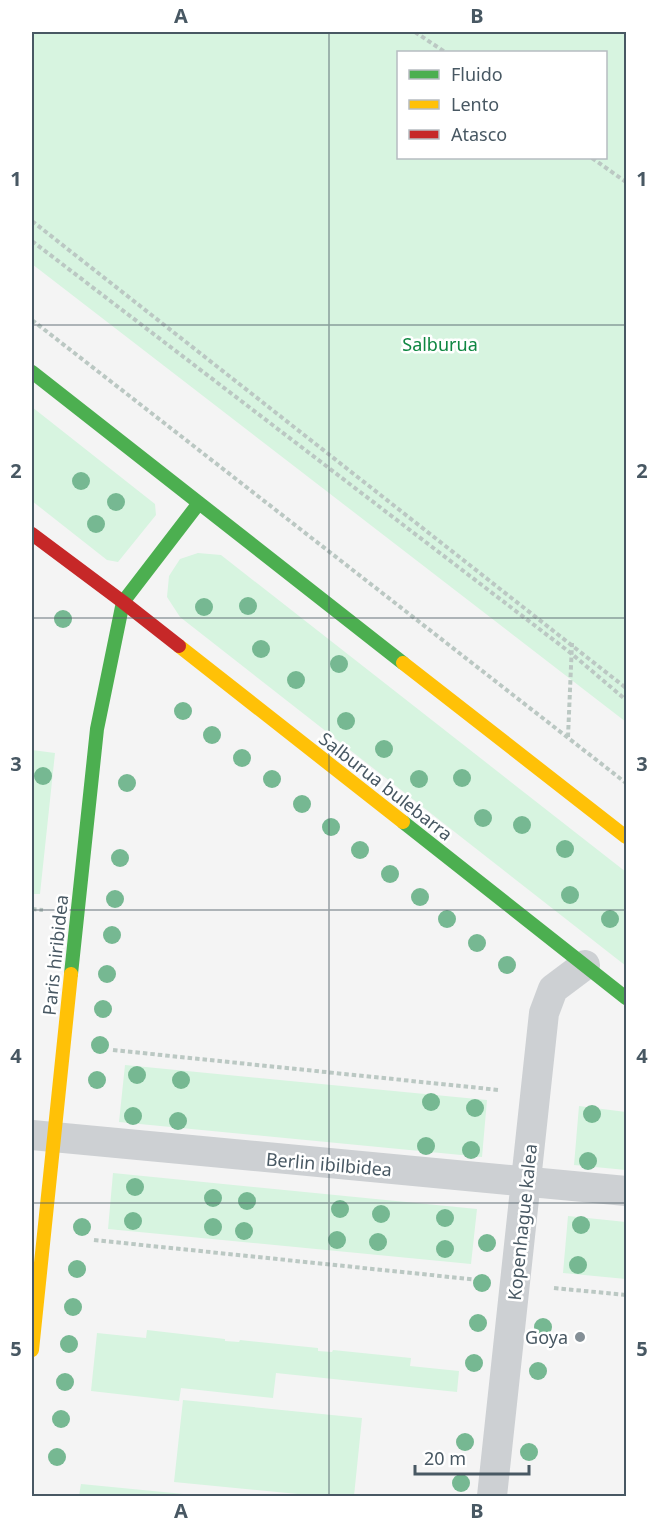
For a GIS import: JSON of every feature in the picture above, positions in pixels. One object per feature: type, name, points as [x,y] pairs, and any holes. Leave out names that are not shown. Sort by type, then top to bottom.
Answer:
[{"type":"main road","points":[[32,372],[627,837]]},
{"type":"main road","points":[[123,602],[199,503]]},
{"type":"main road","name":"Salburua bulebarra","points":[[33,536],[123,602],[627,998]]},
{"type":"main road","name":"Paris hiribidea","points":[[32,1350],[42,1136],[97,729],[123,602]]},
{"type":"street","name":"Kopenhague kalea","points":[[492,1497],[544,1013],[553,989],[585,965]]},
{"type":"street","name":"Berlin ibilbidea","points":[[42,1136],[627,1191]]},
{"type":"path","points":[[415,32],[444,51]]},
{"type":"path","points":[[593,159],[627,182]]},
{"type":"path","points":[[32,221],[627,688]]},
{"type":"path","points":[[32,241],[572,654],[627,700]]},
{"type":"path","points":[[32,320],[627,783]]},
{"type":"path","points":[[568,737],[572,643]]},
{"type":"path","points":[[32,909],[43,910]]},
{"type":"path","points":[[114,1050],[499,1090]]},
{"type":"path","points":[[94,1240],[478,1280]]},
{"type":"path","points":[[554,1288],[627,1295]]},
{"type":"green space","name":"Salburua","points":[[32,32],[626,32],[626,722],[32,264]]},
{"type":"green space","points":[[32,407],[155,504],[156,515],[118,562],[107,560],[32,501]]},
{"type":"green space","points":[[198,553],[221,555],[626,872],[626,966],[180,617],[167,597],[169,576],[180,559]]},
{"type":"green space","points":[[32,750],[55,753],[40,894],[32,894]]},
{"type":"green space","points":[[125,1065],[487,1100],[482,1157],[119,1122]]},
{"type":"green space","points":[[579,1106],[626,1112],[626,1170],[574,1165]]},
{"type":"green space","points":[[113,1173],[477,1209],[471,1264],[108,1229]]},
{"type":"green space","points":[[568,1216],[626,1222],[626,1279],[563,1273]]},
{"type":"green space","points":[[147,1330],[225,1339],[225,1341],[239,1342],[240,1340],[318,1348],[318,1351],[332,1352],[333,1350],[411,1358],[410,1366],[459,1371],[457,1392],[276,1373],[273,1398],[181,1388],[179,1401],[91,1391],[97,1333],[146,1338]]},
{"type":"green space","points":[[183,1400],[362,1418],[354,1496],[318,1496],[174,1482]]},
{"type":"green space","points":[[81,1484],[204,1496],[79,1496]]},
{"type":"traffic: fast","points":[[32,372],[403,663]]},
{"type":"traffic: fast","points":[[71,974],[97,729],[123,602],[199,503]]},
{"type":"traffic: fast","points":[[403,822],[626,998]]},
{"type":"traffic: slow","points":[[179,646],[403,822]]},
{"type":"traffic: slow","points":[[403,663],[626,837]]},
{"type":"traffic: slow","points":[[32,1350],[71,974]]},
{"type":"traffic: jam","points":[[32,534],[179,646]]},
{"type":"place","name":"Goya","points":[[580,1337]]}]
